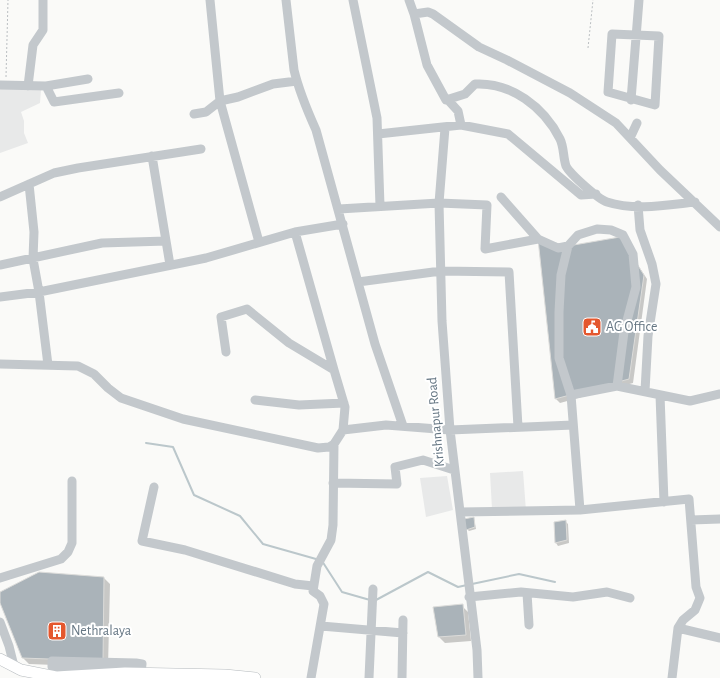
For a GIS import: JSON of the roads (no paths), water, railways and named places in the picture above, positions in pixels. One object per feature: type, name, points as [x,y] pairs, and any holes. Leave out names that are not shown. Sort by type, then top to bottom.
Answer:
[{"type":"main road","points":[[0,659],[33,678]]},
{"type":"main road","points":[[0,667],[56,677],[132,674],[225,675],[255,678]]},
{"type":"street","points":[[28,86],[33,45],[43,30],[43,0]]},
{"type":"street","points":[[210,0],[220,101],[259,242]]},
{"type":"street","points":[[286,0],[294,70],[297,81],[302,98],[316,130],[375,344],[403,426]]},
{"type":"street","points":[[353,0],[377,118],[380,206]]},
{"type":"street","points":[[409,0],[427,65],[444,98],[448,100],[458,111],[461,125]]},
{"type":"street","points":[[631,100],[639,0]]},
{"type":"street","points":[[414,14],[428,12],[433,14],[479,47],[507,60],[596,108],[616,123],[660,170],[720,227]]},
{"type":"street","points":[[612,34],[636,35],[659,36],[655,105],[631,100],[608,92],[612,34]]},
{"type":"street","points":[[3,85],[46,86],[88,79]]},
{"type":"street","points":[[194,114],[206,112],[220,101],[238,97],[273,84],[297,81]]},
{"type":"street","points":[[448,100],[465,94],[475,84],[507,89],[525,98],[555,131],[560,140],[567,168],[596,194],[610,202],[638,206],[695,202]]},
{"type":"street","points":[[46,86],[54,102],[119,92]]},
{"type":"street","points":[[630,138],[637,123]]},
{"type":"street","points":[[378,134],[445,128],[461,125],[508,134],[582,196],[596,194]]},
{"type":"street","name":"Krishnapur Road","points":[[445,128],[444,163],[440,203],[442,321],[454,470],[469,597],[477,650],[478,678]]},
{"type":"street","points":[[0,197],[54,173],[201,149]]},
{"type":"street","points":[[152,156],[170,265]]},
{"type":"street","points":[[29,184],[34,232],[33,259],[39,292],[48,366]]},
{"type":"street","points":[[501,197],[538,239],[558,248],[568,246]]},
{"type":"street","points":[[339,209],[440,203],[487,205],[485,249],[538,239]]},
{"type":"street","points":[[638,206],[640,230],[652,264],[656,284],[648,336],[645,391]]},
{"type":"street","points":[[0,297],[39,292],[206,258],[295,232],[343,224]]},
{"type":"street","points":[[580,510],[571,395],[559,358],[558,312],[561,276],[568,246],[578,235],[597,230],[610,230],[623,235],[633,254],[636,287],[623,340],[617,386]]},
{"type":"street","points":[[0,364],[78,366],[94,374],[121,398],[182,419],[318,448],[329,447],[334,444],[343,430],[344,403],[295,232]]},
{"type":"street","points":[[0,265],[102,243],[166,241]]},
{"type":"street","points":[[358,282],[441,271],[509,272],[518,427]]},
{"type":"street","points":[[226,352],[221,317],[247,309],[289,343],[334,370]]},
{"type":"street","points":[[571,395],[617,386],[690,401],[720,394]]},
{"type":"street","points":[[660,395],[664,502]]},
{"type":"street","points":[[255,400],[299,405],[344,403]]},
{"type":"street","points":[[343,430],[386,425],[450,430],[573,425]]},
{"type":"street","points":[[311,678],[324,604],[320,596],[313,591],[313,586],[318,560],[331,540],[334,507],[334,444]]},
{"type":"street","points":[[333,483],[397,484],[395,467],[423,460],[454,470]]},
{"type":"street","points":[[0,578],[61,559],[68,552],[72,543],[72,481]]},
{"type":"street","points":[[154,487],[142,541],[185,550],[295,584],[313,586]]},
{"type":"street","points":[[460,512],[580,510],[689,499],[696,587],[700,598],[696,610],[683,620],[678,628],[672,678]]},
{"type":"street","points":[[691,520],[720,519]]},
{"type":"street","points":[[369,678],[373,589]]},
{"type":"street","points":[[469,597],[490,594],[527,593],[573,597],[607,592],[630,598]]},
{"type":"street","points":[[527,593],[529,625]]},
{"type":"street","points":[[402,678],[403,620]]},
{"type":"street","points":[[0,622],[18,670]]},
{"type":"street","points":[[321,626],[402,633]]},
{"type":"street","points":[[678,628],[720,638]]},
{"type":"street","points":[[52,661],[142,664],[132,674],[134,665],[52,667],[52,661]]},
{"type":"waterway","points":[[146,443],[173,447],[194,495],[240,516],[263,544],[316,559]]},
{"type":"waterway","points":[[322,561],[342,592],[370,600]]},
{"type":"waterway","points":[[376,600],[428,572],[458,587],[467,585]]},
{"type":"waterway","points":[[472,584],[519,574],[555,582]]},
{"type":"place","name":"AG Office","points":[[592,327]]},
{"type":"place","name":"Nethralaya","points":[[57,631]]}]
